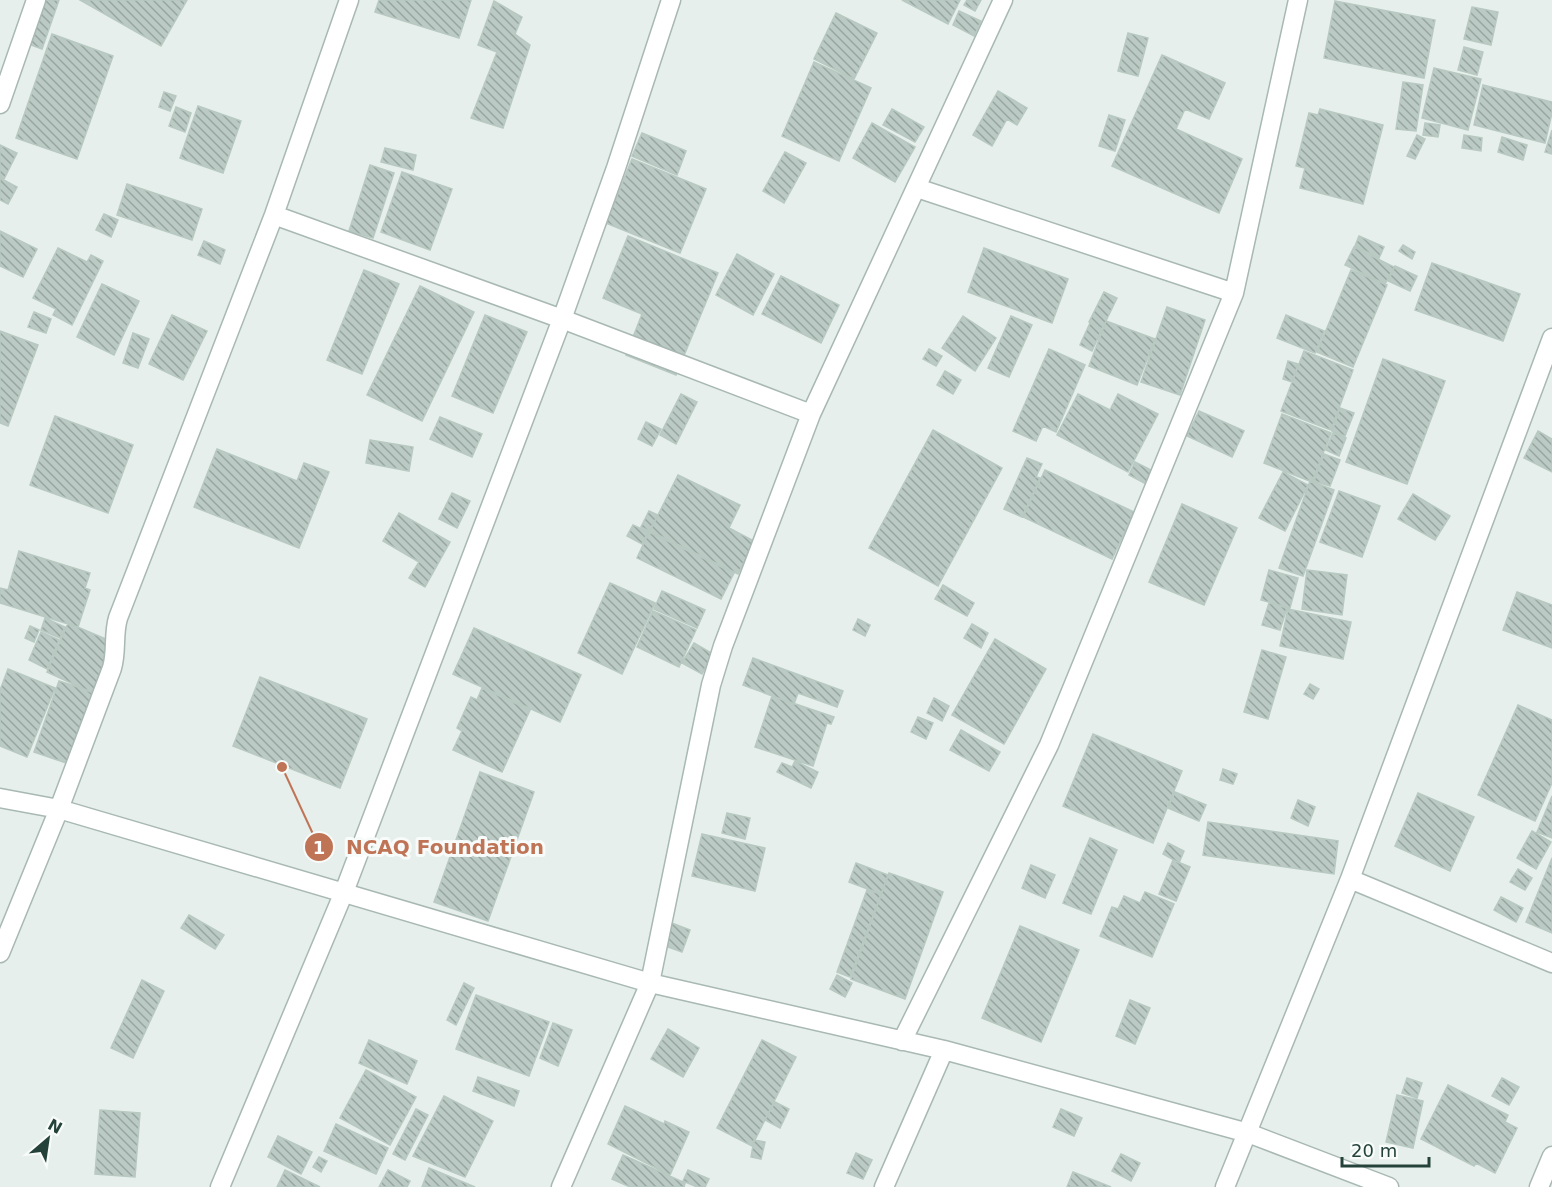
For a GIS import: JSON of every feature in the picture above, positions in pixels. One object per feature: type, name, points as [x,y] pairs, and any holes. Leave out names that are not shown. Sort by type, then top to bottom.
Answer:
[{"type":"street","points":[[0,104],[36,0]]},
{"type":"street","points":[[0,954],[59,809],[112,668],[116,655],[115,628],[118,618],[274,215],[349,0]]},
{"type":"street","points":[[220,1187],[344,892],[562,319],[616,168],[670,0]]},
{"type":"street","points":[[561,1187],[650,983],[711,685],[723,646],[811,414],[1003,0]]},
{"type":"street","points":[[902,1041],[1049,744],[1234,293],[1298,0]]},
{"type":"street","points":[[917,188],[1234,293]]},
{"type":"street","points":[[274,215],[562,319],[811,414]]},
{"type":"street","points":[[1225,1187],[1350,879],[1552,338]]},
{"type":"street","points":[[0,798],[59,809],[650,983],[944,1050],[1248,1133],[1389,1187]]},
{"type":"street","points":[[1350,879],[1552,963]]},
{"type":"street","points":[[884,1187],[944,1050]]},
{"type":"street","points":[[1539,1187],[1552,1156]]},
{"type":"building","points":[[41,0],[59,0],[42,49],[26,43]]},
{"type":"building","points":[[80,0],[187,0],[161,46]]},
{"type":"building","points":[[379,0],[471,0],[459,38],[375,12]]},
{"type":"building","points":[[902,0],[960,0],[948,24]]},
{"type":"building","points":[[967,0],[981,0],[975,11],[964,5]]},
{"type":"building","points":[[494,1],[522,17],[515,34],[530,45],[503,128],[471,118],[497,52],[478,45]]},
{"type":"building","points":[[1335,1],[1435,20],[1424,78],[1324,58]]},
{"type":"building","points":[[1472,7],[1498,12],[1491,45],[1464,39]]},
{"type":"building","points":[[959,11],[981,21],[974,36],[953,25]]},
{"type":"building","points":[[836,13],[877,33],[854,79],[814,59]]},
{"type":"building","points":[[1128,33],[1148,38],[1138,76],[1118,71]]},
{"type":"building","points":[[52,34],[113,56],[77,159],[16,138]]},
{"type":"building","points":[[1464,47],[1483,52],[1477,75],[1458,70]]},
{"type":"building","points":[[1162,55],[1225,83],[1209,119],[1185,109],[1176,129],[1242,159],[1219,213],[1112,166]]},
{"type":"building","points":[[814,62],[871,88],[839,161],[782,136]]},
{"type":"building","points":[[1434,68],[1481,79],[1468,130],[1422,118]]},
{"type":"building","points":[[1403,82],[1423,85],[1416,131],[1396,129]]},
{"type":"building","points":[[1483,85],[1552,102],[1552,113],[1545,143],[1474,125]]},
{"type":"building","points":[[998,91],[1027,108],[1017,125],[1007,119],[992,146],[973,135]]},
{"type":"building","points":[[164,92],[176,96],[170,111],[159,107]]},
{"type":"building","points":[[198,106],[241,121],[223,173],[180,158]]},
{"type":"building","points":[[176,107],[191,113],[185,132],[169,126]]},
{"type":"building","points":[[892,109],[924,127],[915,142],[883,125]]},
{"type":"building","points":[[1320,109],[1383,125],[1363,204],[1300,188],[1305,168],[1296,166],[1309,113],[1318,115]]},
{"type":"building","points":[[1109,115],[1125,120],[1115,151],[1099,146]]},
{"type":"building","points":[[872,123],[915,147],[895,182],[853,158]]},
{"type":"building","points":[[1425,123],[1440,125],[1438,137],[1423,135]]},
{"type":"building","points":[[1552,130],[1552,154],[1545,152]]},
{"type":"building","points":[[642,133],[686,151],[677,175],[632,156]]},
{"type":"building","points":[[1417,135],[1425,139],[1415,159],[1407,156]]},
{"type":"building","points":[[1464,135],[1482,138],[1481,151],[1462,148]]},
{"type":"building","points":[[1502,137],[1527,145],[1523,160],[1498,152]]},
{"type":"building","points":[[0,145],[17,153],[4,179],[0,177]]},
{"type":"building","points":[[385,148],[416,155],[413,170],[381,162]]},
{"type":"building","points":[[785,152],[806,163],[784,203],[763,191]]},
{"type":"building","points":[[632,159],[706,189],[680,253],[606,223]]},
{"type":"building","points":[[370,165],[394,173],[373,238],[349,231]]},
{"type":"building","points":[[402,172],[452,189],[430,250],[381,232]]},
{"type":"building","points":[[0,178],[17,187],[8,204],[0,200]]},
{"type":"building","points":[[127,184],[202,209],[192,240],[117,215]]},
{"type":"building","points":[[104,214],[118,220],[111,237],[96,230]]},
{"type":"building","points":[[0,231],[37,249],[23,277],[0,266]]},
{"type":"building","points":[[628,236],[718,273],[676,375],[626,355],[642,314],[603,298]]},
{"type":"building","points":[[1359,236],[1384,247],[1379,258],[1355,246]]},
{"type":"building","points":[[204,241],[225,250],[220,264],[198,255]]},
{"type":"building","points":[[1403,245],[1415,252],[1412,259],[1399,251]]},
{"type":"building","points":[[1354,247],[1394,267],[1385,284],[1345,265]]},
{"type":"building","points":[[58,248],[87,262],[91,255],[103,261],[72,325],[53,315],[56,309],[33,298]]},
{"type":"building","points":[[984,248],[1068,279],[1052,323],[968,292]]},
{"type":"building","points":[[737,254],[774,274],[753,315],[716,295]]},
{"type":"building","points":[[1432,263],[1520,294],[1503,341],[1415,310]]},
{"type":"building","points":[[1395,266],[1417,276],[1410,291],[1388,281]]},
{"type":"building","points":[[364,270],[399,284],[362,374],[327,360]]},
{"type":"building","points":[[1351,270],[1387,285],[1353,367],[1317,352]]},
{"type":"building","points":[[781,276],[839,305],[821,343],[762,314]]},
{"type":"building","points":[[102,284],[139,301],[114,355],[77,337]]},
{"type":"building","points":[[420,286],[474,312],[422,421],[367,395]]},
{"type":"building","points":[[1104,292],[1117,298],[1102,329],[1089,322]]},
{"type":"building","points":[[1167,307],[1205,320],[1180,395],[1141,382]]},
{"type":"building","points":[[34,312],[51,319],[46,333],[28,327]]},
{"type":"building","points":[[172,315],[207,331],[183,380],[149,364]]},
{"type":"building","points":[[485,315],[527,332],[493,413],[452,396]]},
{"type":"building","points":[[1286,315],[1324,331],[1315,353],[1277,338]]},
{"type":"building","points":[[963,316],[996,338],[975,371],[942,348]]},
{"type":"building","points":[[1011,316],[1032,325],[1009,377],[988,368]]},
{"type":"building","points":[[1106,321],[1155,339],[1137,385],[1089,366]]},
{"type":"building","points":[[1090,323],[1102,329],[1092,351],[1080,345]]},
{"type":"building","points":[[0,331],[38,345],[8,426],[0,423]]},
{"type":"building","points":[[133,333],[149,339],[138,368],[123,363]]},
{"type":"building","points":[[929,349],[942,356],[936,366],[923,359]]},
{"type":"building","points":[[1049,349],[1085,365],[1056,432],[1043,426],[1036,441],[1013,431]]},
{"type":"building","points":[[1304,351],[1353,370],[1331,430],[1281,411]]},
{"type":"building","points":[[1383,359],[1445,381],[1407,484],[1346,462]]},
{"type":"building","points":[[1288,361],[1298,364],[1292,382],[1283,379]]},
{"type":"building","points":[[945,371],[961,380],[953,394],[937,385]]},
{"type":"building","points":[[681,394],[697,402],[676,444],[660,435]]},
{"type":"building","points":[[1078,394],[1110,410],[1118,394],[1158,414],[1128,472],[1057,435]]},
{"type":"building","points":[[1340,408],[1354,413],[1345,436],[1332,431]]},
{"type":"building","points":[[1199,411],[1244,431],[1232,457],[1187,436]]},
{"type":"building","points":[[1282,414],[1331,433],[1312,482],[1264,463]]},
{"type":"building","points":[[55,416],[133,445],[108,513],[30,485]]},
{"type":"building","points":[[440,417],[482,434],[472,457],[430,439]]},
{"type":"building","points":[[646,422],[661,429],[652,446],[638,439]]},
{"type":"building","points":[[933,430],[1002,468],[938,586],[869,548]]},
{"type":"building","points":[[1538,431],[1552,439],[1552,472],[1524,458]]},
{"type":"building","points":[[1333,433],[1346,438],[1339,456],[1326,450]]},
{"type":"building","points":[[370,440],[413,447],[409,471],[366,463]]},
{"type":"building","points":[[217,449],[297,481],[304,463],[329,472],[299,548],[194,507]]},
{"type":"building","points":[[1324,454],[1340,460],[1330,486],[1314,481]]},
{"type":"building","points":[[1027,458],[1042,464],[1036,477],[1040,478],[1022,517],[1004,509]]},
{"type":"building","points":[[1135,462],[1153,471],[1146,484],[1129,475]]},
{"type":"building","points":[[1045,470],[1134,512],[1112,559],[1023,517]]},
{"type":"building","points":[[1283,472],[1308,485],[1285,531],[1259,518]]},
{"type":"building","points":[[678,475],[740,505],[729,528],[754,541],[738,574],[650,531]]},
{"type":"building","points":[[1310,481],[1334,490],[1303,576],[1279,568]]},
{"type":"building","points":[[1339,491],[1380,506],[1362,557],[1320,542]]},
{"type":"building","points":[[452,493],[470,501],[457,528],[439,519]]},
{"type":"building","points":[[1413,494],[1450,516],[1435,540],[1398,519]]},
{"type":"building","points":[[1182,504],[1237,528],[1204,605],[1149,582]]},
{"type":"building","points":[[649,511],[658,515],[649,531],[641,527]]},
{"type":"building","points":[[399,513],[450,542],[425,587],[409,578],[419,562],[383,541]]},
{"type":"building","points":[[633,525],[648,532],[642,544],[627,536]]},
{"type":"building","points":[[649,532],[734,573],[721,599],[637,558]]},
{"type":"building","points":[[19,551],[90,573],[85,588],[90,590],[78,627],[0,603],[0,588],[8,590]]},
{"type":"building","points":[[1269,570],[1298,578],[1290,608],[1261,600]]},
{"type":"building","points":[[1307,570],[1347,575],[1342,615],[1302,609]]},
{"type":"building","points":[[610,583],[655,603],[622,674],[578,653]]},
{"type":"building","points":[[943,585],[974,603],[967,616],[935,599]]},
{"type":"building","points":[[662,591],[705,610],[697,628],[654,609]]},
{"type":"building","points":[[1517,592],[1552,605],[1552,648],[1503,630]]},
{"type":"building","points":[[1269,603],[1287,608],[1280,630],[1262,625]]},
{"type":"building","points":[[1288,609],[1351,622],[1343,659],[1280,646]]},
{"type":"building","points":[[653,611],[696,630],[679,667],[637,647]]},
{"type":"building","points":[[45,618],[65,627],[60,638],[41,630]]},
{"type":"building","points":[[858,619],[870,625],[865,636],[853,630]]},
{"type":"building","points":[[68,623],[115,643],[93,693],[47,672]]},
{"type":"building","points":[[972,624],[988,633],[981,648],[964,638]]},
{"type":"building","points":[[30,626],[39,630],[34,642],[25,638]]},
{"type":"building","points":[[474,628],[581,675],[560,722],[453,674]]},
{"type":"building","points":[[41,632],[59,640],[47,669],[29,660]]},
{"type":"building","points":[[995,639],[1046,669],[1004,744],[952,715]]},
{"type":"building","points":[[694,643],[713,654],[702,674],[682,663]]},
{"type":"building","points":[[1262,650],[1286,657],[1268,719],[1244,712]]},
{"type":"building","points":[[753,658],[843,691],[837,707],[798,693],[794,704],[743,685]]},
{"type":"building","points":[[8,669],[55,688],[27,757],[0,746],[0,690]]},
{"type":"building","points":[[260,677],[367,719],[340,788],[233,746]]},
{"type":"building","points":[[59,681],[93,692],[69,764],[34,752]]},
{"type":"building","points":[[1310,684],[1319,689],[1313,699],[1304,694]]},
{"type":"building","points":[[482,688],[530,710],[502,772],[453,750],[462,731],[457,728],[471,697],[477,700]]},
{"type":"building","points":[[772,696],[834,717],[831,724],[827,723],[813,766],[755,747]]},
{"type":"building","points":[[934,698],[949,706],[942,721],[927,713]]},
{"type":"building","points":[[1518,705],[1552,720],[1552,783],[1535,821],[1478,795]]},
{"type":"building","points":[[918,717],[933,723],[926,739],[911,732]]},
{"type":"building","points":[[961,730],[1000,752],[989,771],[950,750]]},
{"type":"building","points":[[1093,734],[1182,771],[1153,843],[1063,806]]},
{"type":"building","points":[[795,761],[818,772],[811,788],[777,772],[782,763],[792,767]]},
{"type":"building","points":[[1223,769],[1237,774],[1233,784],[1220,780]]},
{"type":"building","points":[[480,772],[534,792],[488,921],[434,902]]},
{"type":"building","points":[[1175,792],[1206,805],[1199,821],[1168,808]]},
{"type":"building","points":[[1418,793],[1474,817],[1450,871],[1395,846]]},
{"type":"building","points":[[1552,796],[1552,838],[1537,832]]},
{"type":"building","points":[[1298,800],[1315,807],[1308,826],[1291,818]]},
{"type":"building","points":[[727,813],[750,818],[745,839],[722,833]]},
{"type":"building","points":[[1208,822],[1338,841],[1334,874],[1203,855]]},
{"type":"building","points":[[1532,831],[1551,842],[1536,869],[1517,858]]},
{"type":"building","points":[[702,834],[765,848],[755,891],[692,876]]},
{"type":"building","points":[[1090,838],[1117,850],[1091,914],[1063,903]]},
{"type":"building","points":[[1168,843],[1184,851],[1179,863],[1163,854]]},
{"type":"building","points":[[1552,858],[1552,933],[1526,922]]},
{"type":"building","points":[[1173,860],[1190,867],[1176,901],[1159,894]]},
{"type":"building","points":[[856,863],[888,875],[881,894],[849,882]]},
{"type":"building","points":[[1031,865],[1055,875],[1045,898],[1022,888]]},
{"type":"building","points":[[1518,869],[1532,878],[1525,890],[1510,882]]},
{"type":"building","points":[[889,873],[943,892],[905,999],[851,979]]},
{"type":"building","points":[[867,890],[881,894],[850,977],[837,972]]},
{"type":"building","points":[[1145,892],[1174,904],[1152,957],[1100,936],[1112,907],[1118,909],[1124,896],[1140,903]]},
{"type":"building","points":[[1501,897],[1523,908],[1516,922],[1494,910]]},
{"type":"building","points":[[189,915],[224,935],[215,949],[181,928]]},
{"type":"building","points":[[669,922],[690,930],[682,952],[660,944]]},
{"type":"building","points":[[1020,926],[1079,950],[1041,1042],[982,1018]]},
{"type":"building","points":[[837,975],[852,983],[845,997],[830,989]]},
{"type":"building","points":[[142,980],[164,991],[133,1058],[111,1048]]},
{"type":"building","points":[[464,983],[474,988],[456,1025],[447,1020]]},
{"type":"building","points":[[476,995],[549,1022],[529,1076],[456,1049]]},
{"type":"building","points":[[1130,1000],[1150,1008],[1135,1044],[1116,1036]]},
{"type":"building","points":[[553,1023],[572,1030],[558,1066],[540,1058]]},
{"type":"building","points":[[668,1029],[699,1048],[683,1077],[651,1059]]},
{"type":"building","points":[[369,1040],[417,1061],[407,1084],[359,1063]]},
{"type":"building","points":[[762,1040],[796,1057],[752,1146],[717,1128]]},
{"type":"building","points":[[366,1070],[416,1097],[390,1145],[340,1118]]},
{"type":"building","points":[[478,1077],[519,1091],[514,1106],[473,1091]]},
{"type":"building","points":[[1407,1078],[1422,1083],[1417,1098],[1402,1093]]},
{"type":"building","points":[[1502,1078],[1519,1087],[1509,1105],[1492,1096]]},
{"type":"building","points":[[1448,1085],[1508,1115],[1505,1122],[1517,1128],[1495,1173],[1476,1163],[1474,1166],[1421,1139]]},
{"type":"building","points":[[1397,1095],[1423,1101],[1413,1148],[1386,1142]]},
{"type":"building","points":[[444,1096],[493,1121],[465,1177],[413,1156]]},
{"type":"building","points":[[775,1102],[789,1109],[780,1128],[765,1120]]},
{"type":"building","points":[[625,1106],[664,1124],[665,1121],[689,1132],[670,1175],[608,1144]]},
{"type":"building","points":[[416,1109],[428,1115],[405,1160],[393,1154]]},
{"type":"building","points":[[1061,1109],[1082,1118],[1074,1136],[1053,1127]]},
{"type":"building","points":[[100,1110],[140,1113],[135,1177],[95,1174]]},
{"type":"building","points":[[336,1124],[388,1148],[376,1174],[324,1151]]},
{"type":"building","points":[[278,1136],[312,1152],[301,1174],[268,1157]]},
{"type":"building","points":[[754,1140],[765,1142],[761,1159],[751,1157]]},
{"type":"building","points":[[856,1153],[872,1160],[863,1179],[847,1173]]},
{"type":"building","points":[[1121,1154],[1140,1163],[1131,1181],[1112,1171]]},
{"type":"building","points":[[623,1155],[685,1183],[684,1187],[630,1187],[612,1179]]},
{"type":"building","points":[[319,1157],[327,1161],[321,1172],[313,1167]]},
{"type":"building","points":[[429,1168],[475,1187],[422,1187]]},
{"type":"building","points":[[285,1170],[320,1187],[277,1187]]},
{"type":"building","points":[[388,1170],[410,1181],[407,1187],[379,1187]]},
{"type":"building","points":[[688,1170],[709,1179],[705,1187],[697,1187],[683,1181]]},
{"type":"building","points":[[1073,1172],[1111,1187],[1067,1187]]},
{"type":"place","name":"NCAQ Foundation","points":[[282,767]]}]
